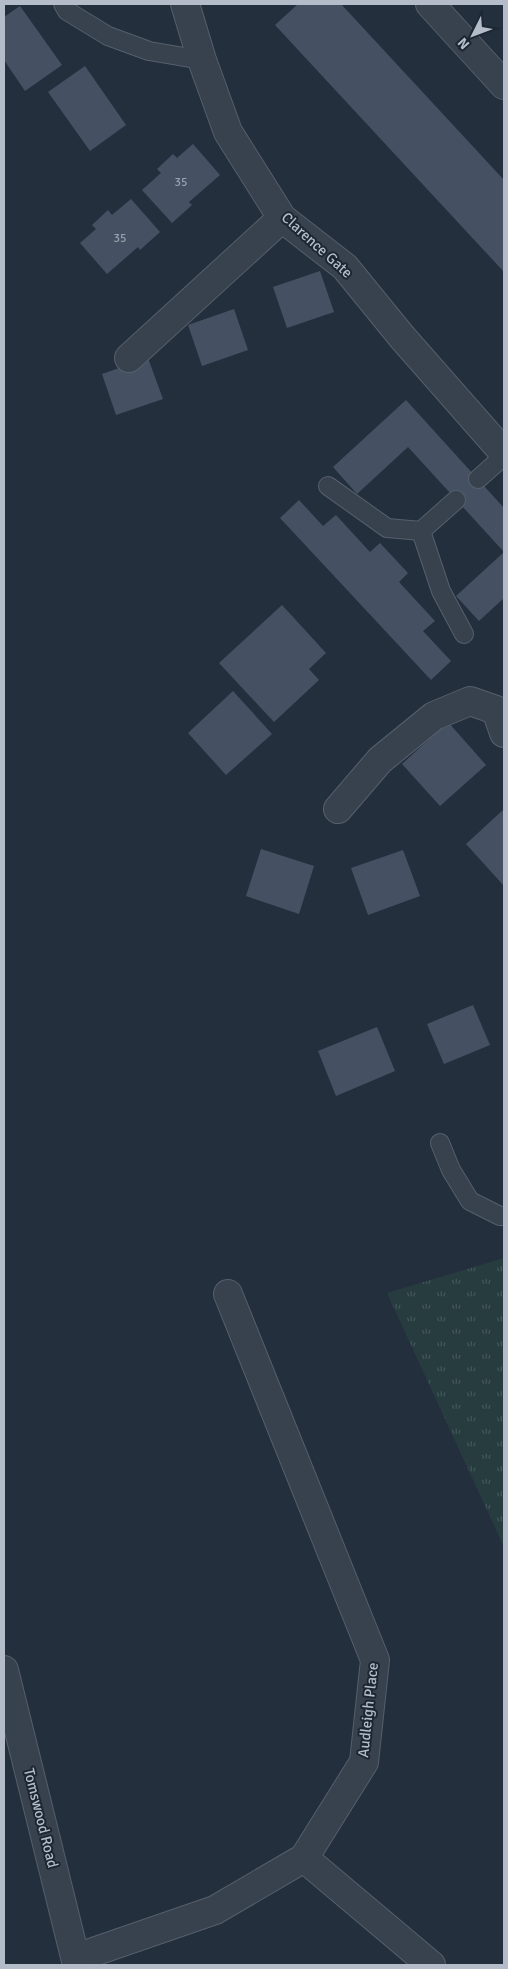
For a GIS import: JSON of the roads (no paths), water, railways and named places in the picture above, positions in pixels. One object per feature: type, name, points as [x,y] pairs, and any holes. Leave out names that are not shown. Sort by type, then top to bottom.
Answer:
[{"type":"street","name":"Clarence Gate","points":[[185,4],[202,60],[228,132],[282,218],[345,267],[402,337],[504,454]]},
{"type":"street","points":[[444,8],[504,85]]},
{"type":"street","points":[[129,358],[282,218]]},
{"type":"street","points":[[338,809],[380,760],[434,716],[470,700],[502,715]]},
{"type":"street","name":"Audleigh Place","points":[[76,1962],[216,1910],[304,1858],[364,1762],[375,1660],[228,1294]]},
{"type":"street","name":"Tomswood Road","points":[[4,1670],[76,1962]]},
{"type":"street","points":[[304,1858],[431,1965]]},
{"type":"lane","points":[[62,4],[67,11],[108,36],[149,51],[202,60]]},
{"type":"lane","points":[[478,479],[504,454]]},
{"type":"lane","points":[[328,486],[387,528],[421,531],[456,500]]},
{"type":"lane","points":[[421,531],[441,591],[464,634]]},
{"type":"lane","points":[[440,1144],[451,1170],[470,1201],[500,1216],[504,1216]]}]
